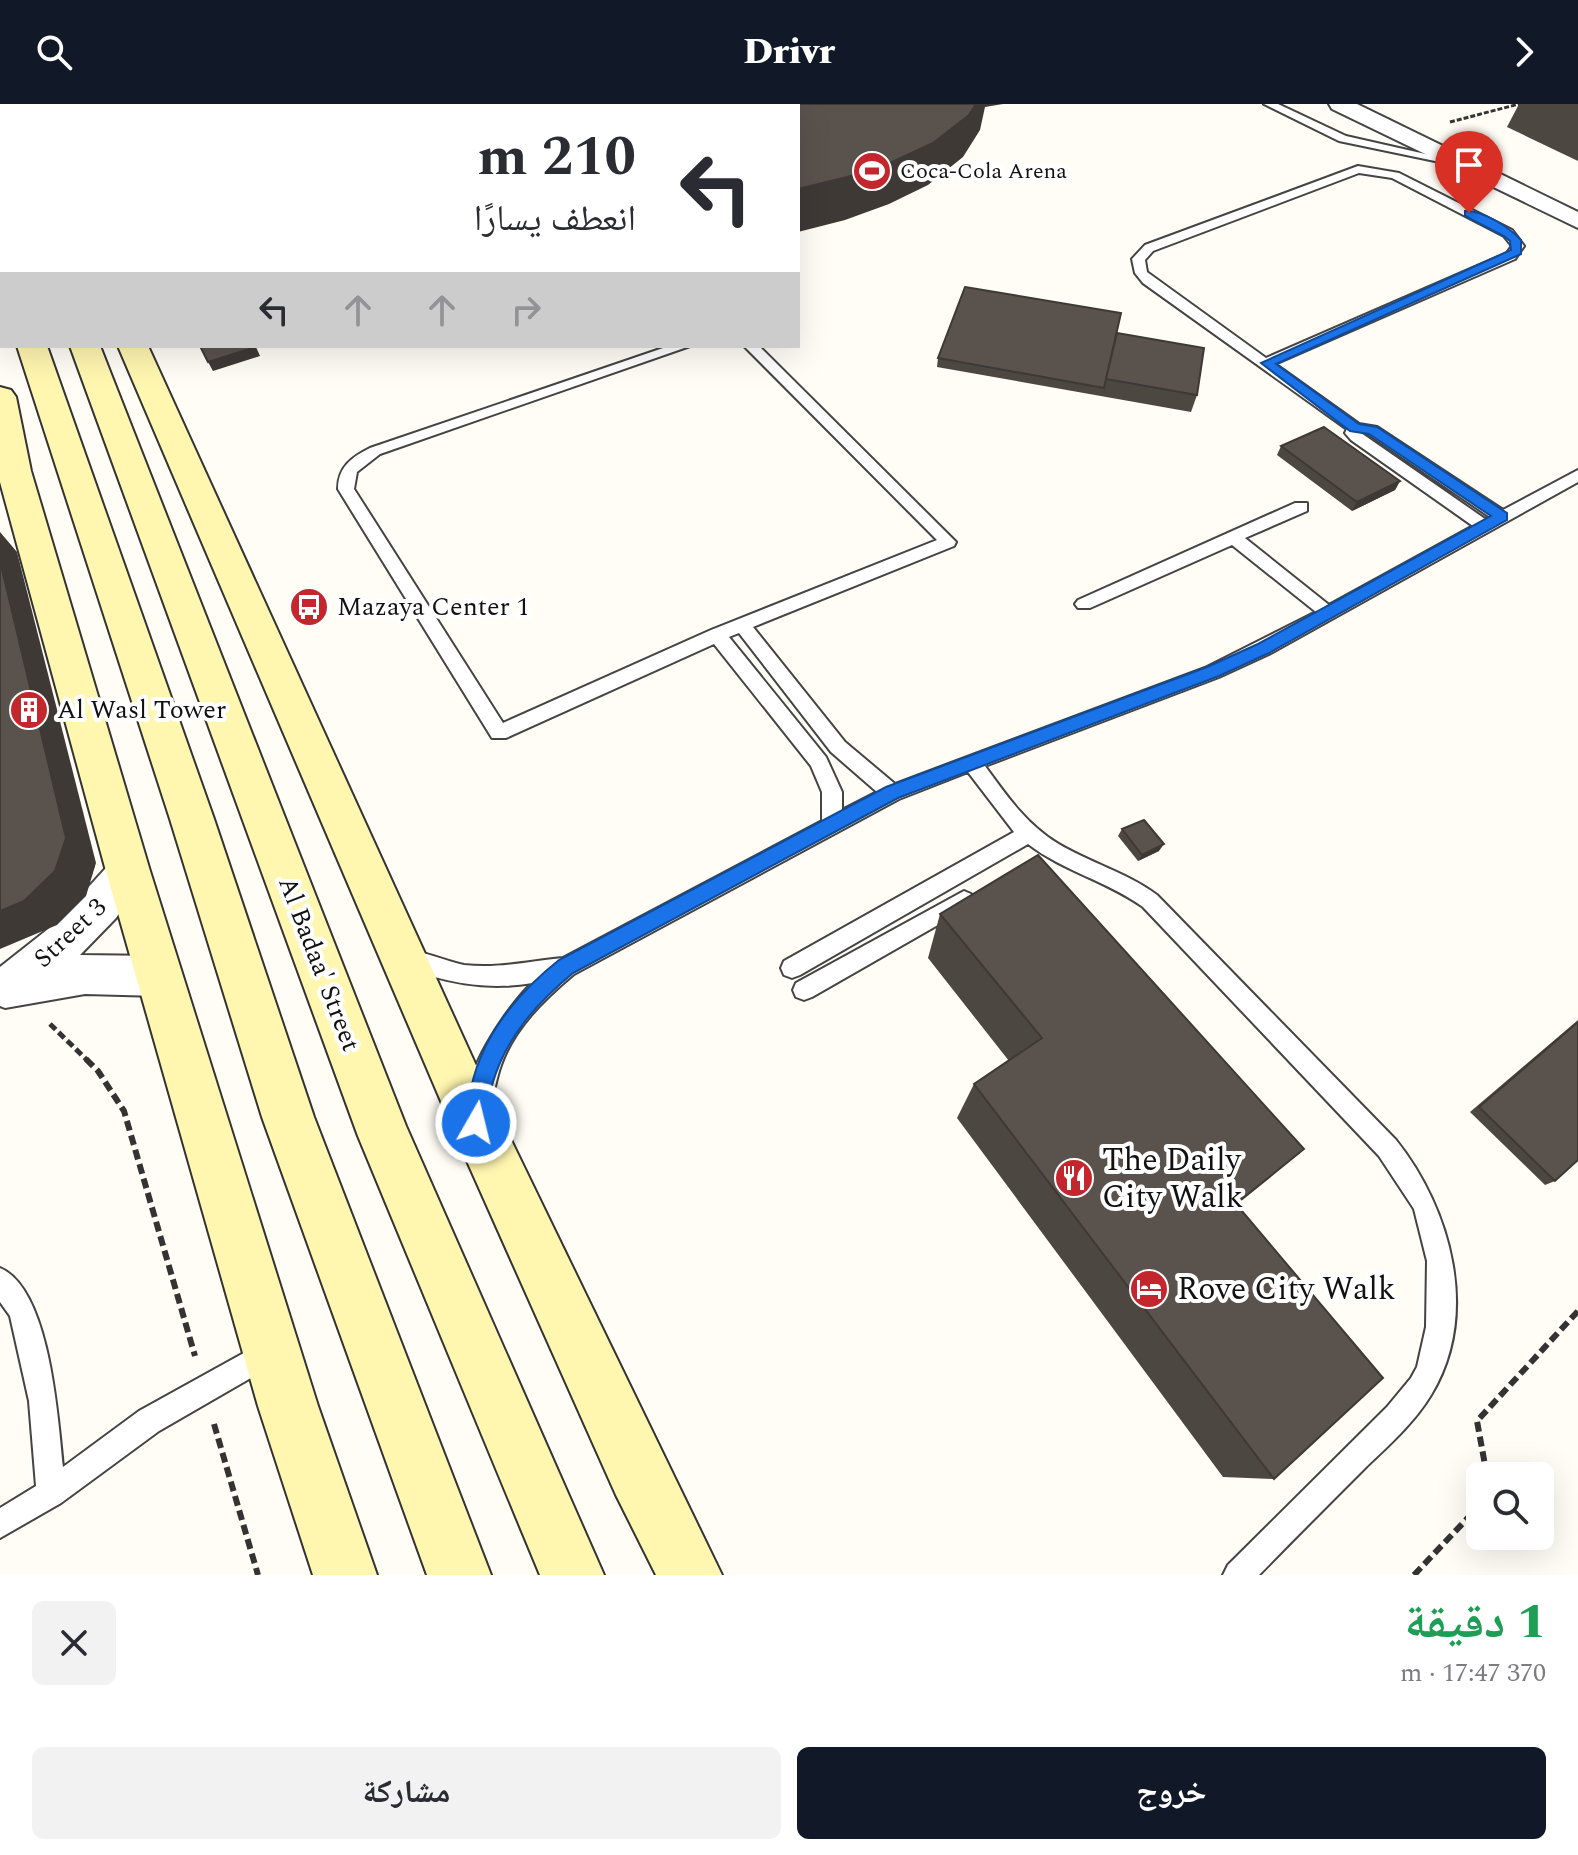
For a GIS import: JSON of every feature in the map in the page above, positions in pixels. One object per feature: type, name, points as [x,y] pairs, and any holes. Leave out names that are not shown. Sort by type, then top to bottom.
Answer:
[{"type":"main road","points":[[33,348],[192,819],[288,1117],[459,1575]]},
{"type":"main road","name":"Al Badaa' Street","points":[[86,348],[384,1136],[572,1575]]},
{"type":"main road","points":[[140,350],[476,1123],[638,1473],[690,1575]]},
{"type":"main road","points":[[0,397],[7,473],[274,1351],[288,1406],[345,1575]]},
{"type":"street","points":[[1340,104],[1578,221]]},
{"type":"street","name":"Street 3","points":[[3,989],[65,944],[103,904],[128,871]]},
{"type":"street","name":"Street 3","points":[[3,989],[85,974],[159,976]]},
{"type":"lane","points":[[1269,104],[1343,139],[1462,164]]},
{"type":"lane","points":[[1267,363],[1517,252],[1515,240],[1497,227],[1395,175],[1358,169],[1149,248],[1138,259],[1141,273],[1148,280],[1355,428],[1372,430],[1502,517]]},
{"type":"lane","points":[[677,348],[375,451],[350,468],[345,479],[346,489],[499,733],[717,635],[948,542],[753,348]]},
{"type":"lane","points":[[1355,428],[1352,430],[1356,437],[1484,526]]},
{"type":"lane","points":[[476,1123],[481,1085],[494,1050],[514,1018],[538,990],[566,967],[892,793],[1213,672],[1263,649],[1578,475]]},
{"type":"lane","points":[[1084,604],[1301,507]]},
{"type":"lane","points":[[1233,537],[1327,612]]},
{"type":"lane","points":[[742,625],[838,747],[892,793]]},
{"type":"lane","points":[[717,635],[819,762],[832,792],[832,824]]},
{"type":"lane","points":[[971,761],[1016,823],[1028,834],[1053,851],[1119,878],[1150,901],[1390,1149],[1424,1203],[1434,1233],[1439,1263],[1440,1331],[1429,1370],[1415,1396],[1238,1575]]},
{"type":"lane","points":[[792,968],[1028,834]]},
{"type":"lane","points":[[1025,866],[1053,851]]},
{"type":"lane","points":[[804,990],[984,889]]},
{"type":"lane","points":[[401,955],[430,968],[462,976],[496,978],[532,975],[566,967]]},
{"type":"lane","points":[[0,1281],[22,1310],[43,1401],[51,1493]]},
{"type":"lane","points":[[0,1524],[51,1493],[149,1421],[274,1351]]},
{"type":"path","points":[[1405,136],[1519,104]]},
{"type":"path","points":[[3,989],[62,1033],[98,1071],[124,1111],[258,1575]]},
{"type":"path","points":[[1484,1462],[1477,1421],[1578,1311]]},
{"type":"path","points":[[1414,1575],[1466,1520]]},
{"type":"building","points":[[800,104],[976,104],[969,115],[933,143],[892,162],[800,189]]},
{"type":"building","points":[[965,287],[1121,313],[1104,388],[938,358]]},
{"type":"building","points":[[1117,333],[1204,348],[1197,395],[1106,379]]},
{"type":"building","points":[[201,348],[253,348],[208,362]]},
{"type":"building","points":[[1324,427],[1400,481],[1357,502],[1281,446]]},
{"type":"building","points":[[0,561],[66,838],[55,871],[24,901],[0,911]]},
{"type":"building","points":[[1144,820],[1164,844],[1142,855],[1122,829]]},
{"type":"building","points":[[1038,855],[1304,1149],[1236,1204],[1383,1378],[1274,1479],[974,1084],[1042,1038],[940,914]]},
{"type":"building","points":[[1578,1022],[1578,1160],[1555,1181],[1479,1107]]},
{"type":"place","name":"Coca-Cola Arena","points":[[872,171]]},
{"type":"place","name":"Mazaya Center 1","points":[[309,607]]},
{"type":"place","name":"Al Wasl Tower","points":[[29,710]]},
{"type":"place","name":"The Daily City Walk","points":[[1074,1178]]},
{"type":"place","name":"Rove City Walk","points":[[1149,1289]]},
{"type":"route","points":[[476,1123],[481,1085],[494,1050],[514,1018],[538,990],[566,967],[892,793],[943,771],[1213,672],[1263,649],[1502,517],[1372,430],[1360,426],[1355,428],[1267,363],[1517,252],[1518,246],[1508,233],[1469,213]]}]
